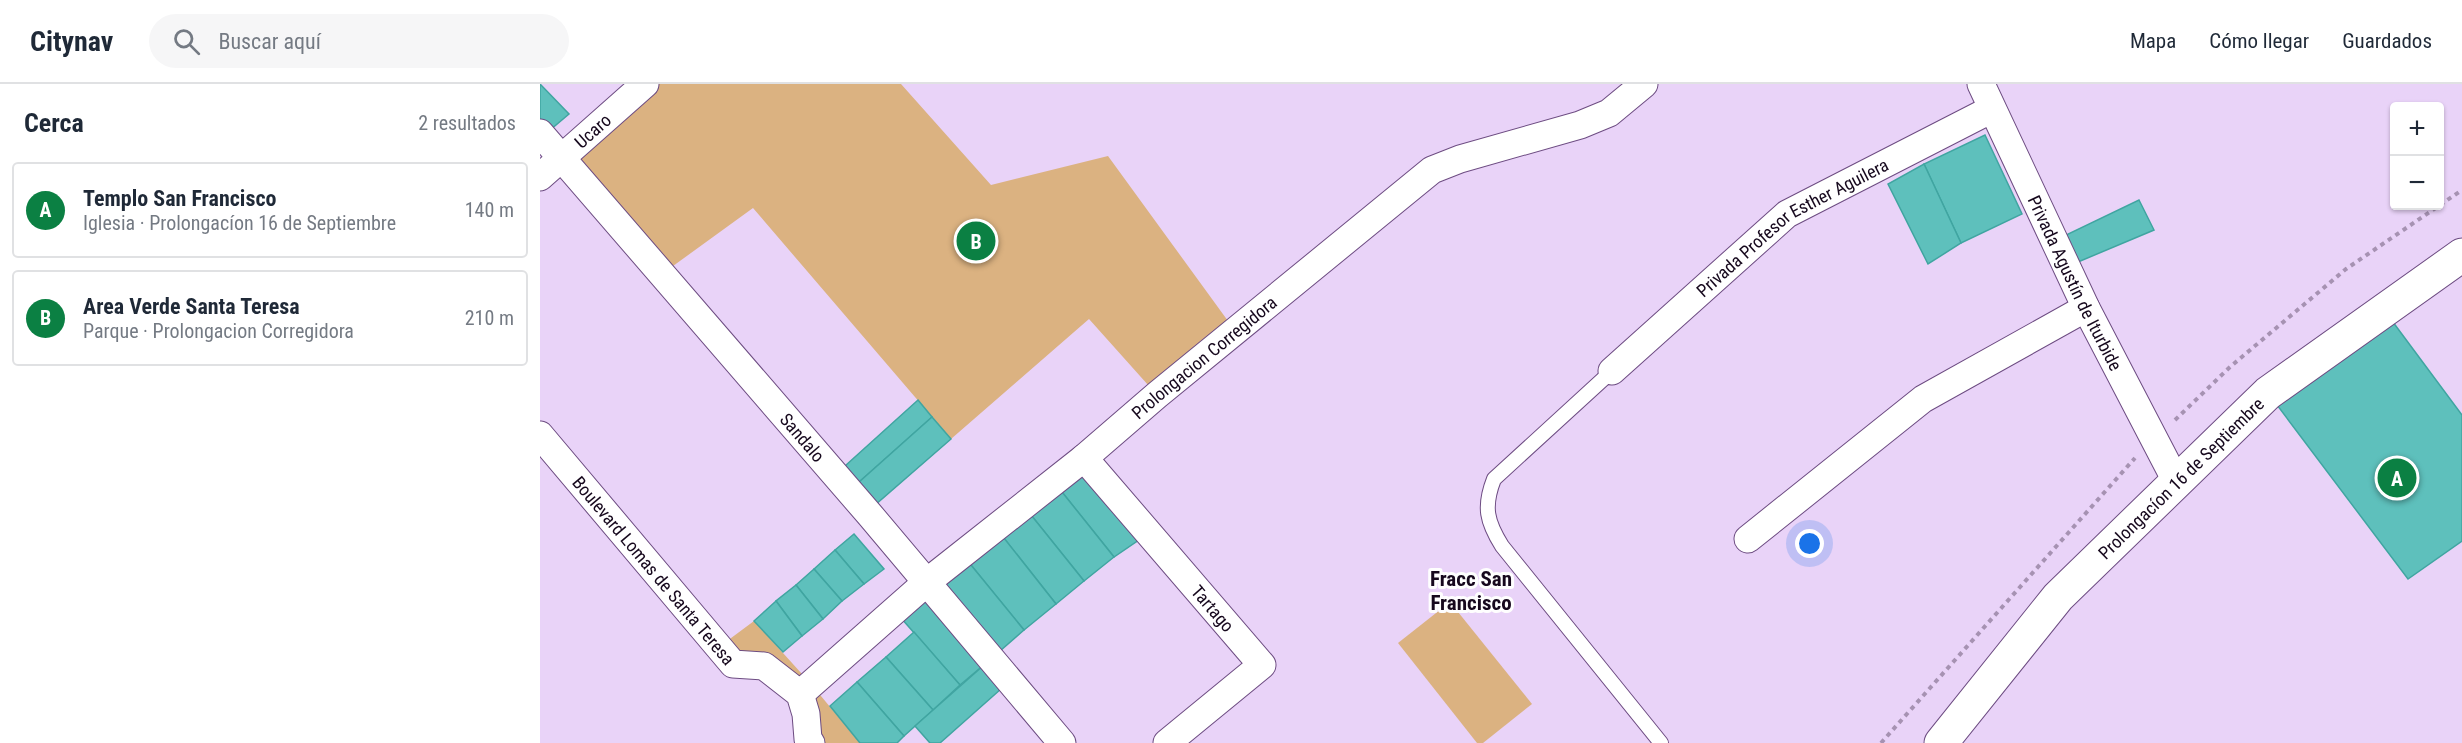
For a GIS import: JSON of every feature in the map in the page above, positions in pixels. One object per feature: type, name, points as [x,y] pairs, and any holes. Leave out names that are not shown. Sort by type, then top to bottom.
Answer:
[{"type":"street","name":"Ucaro","points":[[540,177],[645,84]]},
{"type":"street","name":"Prolongacion Corregidora","points":[[800,694],[927,582],[1084,458],[1157,395],[1432,170],[1460,159],[1580,125],[1609,112],[1644,84]]},
{"type":"street","name":"Privada Agustín de Iturbide","points":[[1981,84],[2086,308],[2176,481]]},
{"type":"street","name":"Privada Profesor Esther Aguilera","points":[[1612,371],[1787,214],[1992,109]]},
{"type":"street","name":"Sandalo","points":[[540,133],[927,582],[1062,743]]},
{"type":"street","name":"Prolongacíon 16 de Septiembre","points":[[1941,743],[2058,597],[2268,393],[2461,258]]},
{"type":"street","points":[[1748,539],[1923,399],[2086,308]]},
{"type":"street","name":"Boulevard Lomas de Santa Teresa","points":[[540,435],[733,664],[764,666],[800,694]]},
{"type":"street","name":"Tartago","points":[[1084,458],[1262,665],[1167,743]]},
{"type":"street","points":[[800,694],[806,714],[808,739],[811,743]]},
{"type":"lane","points":[[1612,371],[1494,479],[1487,496],[1487,514],[1502,546],[1661,743]]},
{"type":"path","points":[[2444,203],[2462,190]]},
{"type":"shaded area","points":[[645,84],[901,84],[991,185],[1108,156],[1236,332],[1157,395],[1089,319],[951,439],[753,208],[662,274],[561,158]]},
{"type":"shaded area","points":[[1450,602],[1532,704],[1483,743],[1477,743],[1398,643]]},
{"type":"shaded area","points":[[754,621],[860,743],[811,743],[806,714],[719,647]]},
{"type":"building","points":[[540,84],[569,114],[543,136],[540,133]]},
{"type":"building","points":[[1985,135],[2022,214],[1961,243],[1924,164]]},
{"type":"building","points":[[1924,164],[1961,243],[1928,264],[1888,184]]},
{"type":"building","points":[[2139,200],[2154,230],[2078,262],[2066,235]]},
{"type":"building","points":[[2384,310],[2462,415],[2462,541],[2408,579],[2268,393]]},
{"type":"building","points":[[918,400],[932,417],[849,491],[835,475]]},
{"type":"building","points":[[932,417],[951,439],[867,512],[849,491]]},
{"type":"building","points":[[1084,458],[1149,533],[1114,557],[1054,482]]},
{"type":"building","points":[[1054,482],[1114,557],[1084,581],[1023,505]]},
{"type":"building","points":[[1023,505],[1084,581],[1056,604],[996,528]]},
{"type":"building","points":[[996,528],[1056,604],[1024,630],[962,554]]},
{"type":"building","points":[[854,534],[884,569],[864,584],[835,550]]},
{"type":"building","points":[[835,550],[864,584],[842,601],[814,569]]},
{"type":"building","points":[[962,554],[1024,630],[992,658],[927,582]]},
{"type":"building","points":[[814,569],[842,601],[823,619],[796,585]]},
{"type":"building","points":[[927,582],[992,658],[960,685],[894,610]]},
{"type":"building","points":[[796,585],[823,619],[802,636],[776,601]]},
{"type":"building","points":[[776,601],[802,636],[783,652],[754,621]]},
{"type":"building","points":[[914,632],[960,685],[933,710],[886,657]]},
{"type":"building","points":[[886,657],[933,710],[904,736],[857,682]]},
{"type":"building","points":[[992,658],[1010,681],[940,743],[930,743],[915,726]]},
{"type":"building","points":[[857,682],[904,736],[897,743],[860,743],[830,706]]},
{"type":"place","name":"Area Verde Santa Teresa","points":[[976,241]]},
{"type":"place","name":"Templo San Francisco","points":[[2397,478]]},
{"type":"district","name":"Fracc San Francisco","points":[[1471,591]]}]
